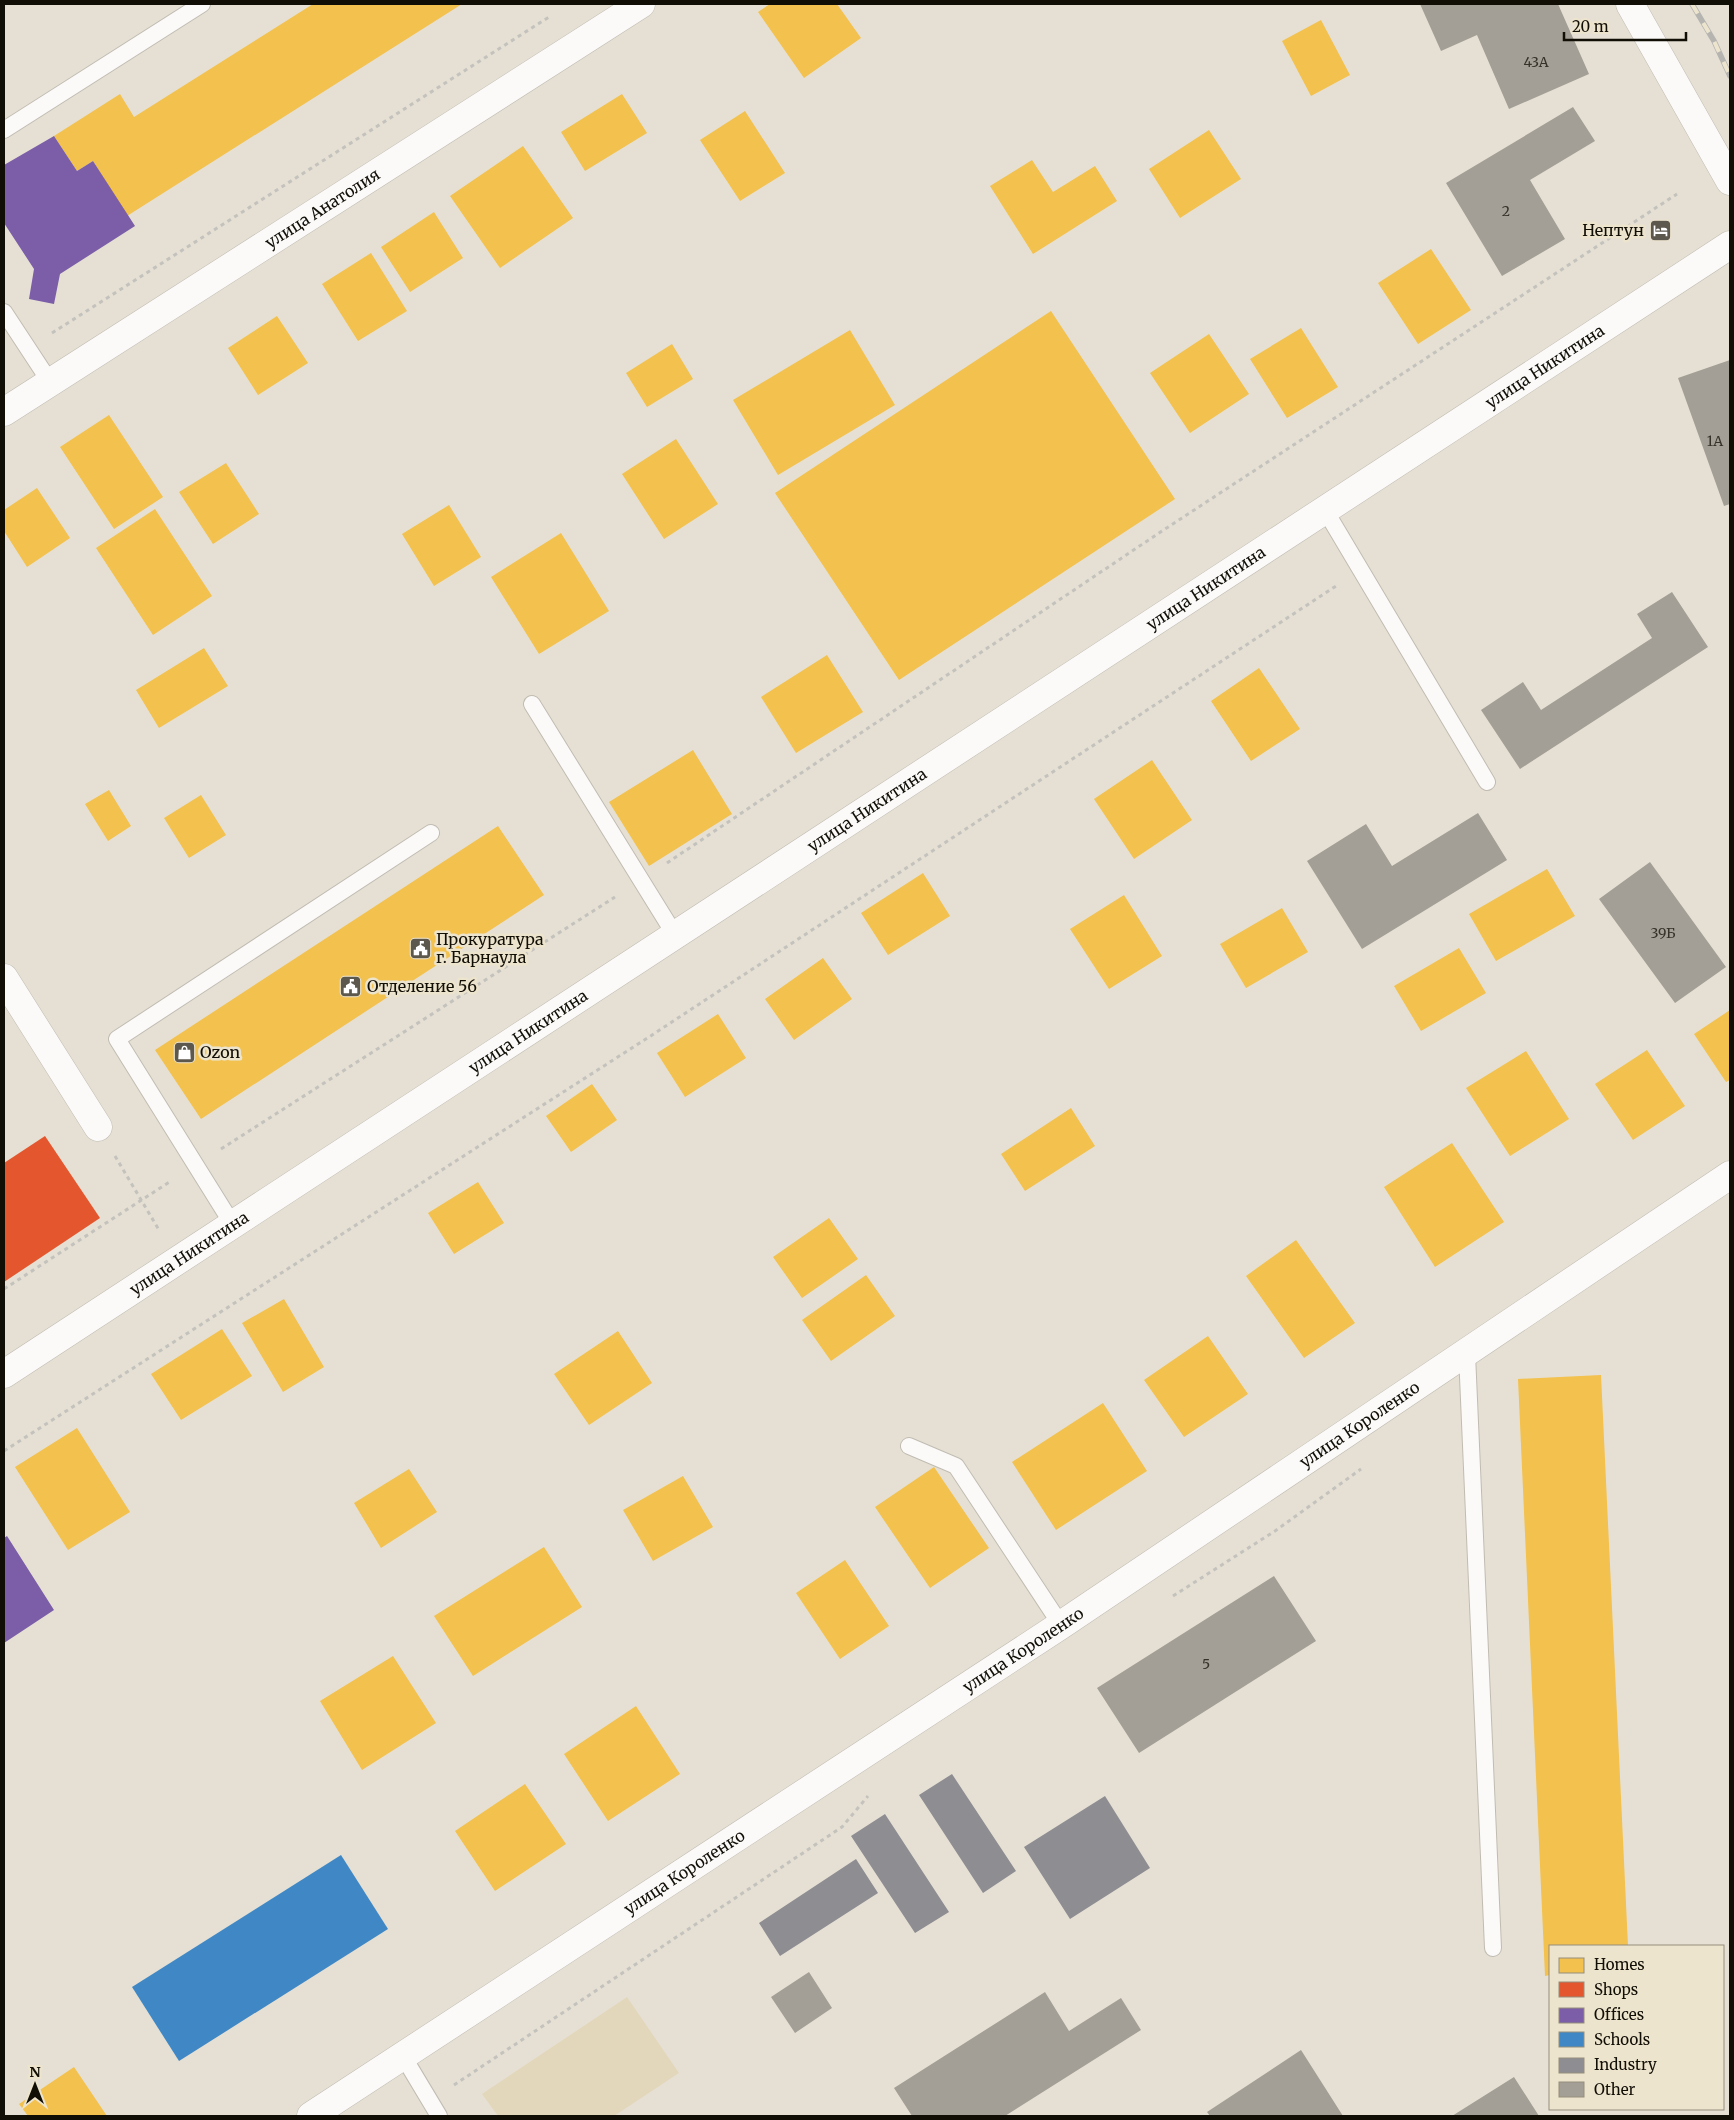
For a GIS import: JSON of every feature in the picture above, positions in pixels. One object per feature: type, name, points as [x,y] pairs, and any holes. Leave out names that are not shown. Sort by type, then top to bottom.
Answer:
[{"type":"street","name":"улица Анатолия","points":[[4,412],[641,4]]},
{"type":"street","points":[[1630,4],[1730,181]]},
{"type":"street","name":"улица Никитина","points":[[4,1374],[1730,245]]},
{"type":"street","points":[[4,978],[98,1127]]},
{"type":"street","name":"улица Короленко","points":[[311,2116],[1062,1625],[1467,1354],[1730,1175]]},
{"type":"lane","points":[[4,130],[202,4]]},
{"type":"lane","points":[[4,312],[50,382]]},
{"type":"lane","points":[[1324,510],[1487,782]]},
{"type":"lane","points":[[532,704],[676,935]]},
{"type":"lane","points":[[233,1224],[117,1040],[431,833]]},
{"type":"lane","points":[[1467,1354],[1493,1948]]},
{"type":"lane","points":[[909,1446],[956,1466],[1062,1625]]},
{"type":"lane","points":[[403,2056],[439,2116]]},
{"type":"path","points":[[28,349],[554,14]]},
{"type":"path","points":[[4,1290],[141,1200],[641,880],[1159,533],[1677,194]]},
{"type":"path","points":[[4,1451],[641,1042],[1360,571]]},
{"type":"path","points":[[98,1127],[178,1261]]},
{"type":"path","points":[[1165,1600],[1275,1531],[1364,1467]]},
{"type":"path","points":[[430,2102],[842,1827],[872,1790]]},
{"type":"shaded area","points":[[627,1997],[679,2073],[614,2116],[498,2116],[482,2094]]},
{"type":"building: Homes","points":[[313,4],[462,4],[127,216],[93,161],[77,171],[54,136],[120,94],[134,117]]},
{"type":"building: Homes","points":[[770,4],[837,4],[861,38],[804,78],[758,12]]},
{"type":"building: Homes","points":[[1321,20],[1350,75],[1311,96],[1282,41]]},
{"type":"building: Homes","points":[[622,94],[647,133],[585,171],[561,132]]},
{"type":"building: Homes","points":[[745,111],[785,173],[740,201],[700,140]]},
{"type":"building: Homes","points":[[1209,130],[1241,179],[1180,218],[1149,169]]},
{"type":"building: Homes","points":[[523,146],[573,218],[500,268],[450,196]]},
{"type":"building: Homes","points":[[1032,160],[1053,192],[1095,166],[1117,201],[1033,254],[990,186]]},
{"type":"building: Homes","points":[[434,212],[463,258],[410,292],[381,247]]},
{"type":"building: Homes","points":[[1431,249],[1471,310],[1418,344],[1378,283]]},
{"type":"building: Homes","points":[[371,253],[407,311],[358,341],[322,284]]},
{"type":"building: Homes","points":[[1051,311],[1175,499],[899,680],[775,493]]},
{"type":"building: Homes","points":[[277,316],[308,363],[258,395],[228,348]]},
{"type":"building: Homes","points":[[1301,328],[1338,387],[1287,418],[1250,359]]},
{"type":"building: Homes","points":[[850,330],[895,405],[778,475],[733,400]]},
{"type":"building: Homes","points":[[1209,334],[1249,394],[1190,433],[1150,373]]},
{"type":"building: Homes","points":[[672,344],[693,379],[647,407],[626,373]]},
{"type":"building: Homes","points":[[109,415],[163,497],[114,529],[60,447]]},
{"type":"building: Homes","points":[[676,439],[718,504],[664,539],[622,474]]},
{"type":"building: Homes","points":[[226,463],[259,514],[213,544],[179,492]]},
{"type":"building: Homes","points":[[37,488],[70,538],[27,567],[4,531],[4,510]]},
{"type":"building: Homes","points":[[449,505],[481,557],[434,586],[402,534]]},
{"type":"building: Homes","points":[[155,509],[212,596],[153,635],[96,548]]},
{"type":"building: Homes","points":[[561,533],[609,611],[539,654],[491,577]]},
{"type":"building: Homes","points":[[204,648],[228,686],[159,728],[136,690]]},
{"type":"building: Homes","points":[[827,655],[863,712],[796,753],[761,697]]},
{"type":"building: Homes","points":[[1259,668],[1300,729],[1251,761],[1211,701]]},
{"type":"building: Homes","points":[[693,750],[732,814],[649,866],[609,802]]},
{"type":"building: Homes","points":[[1152,760],[1192,820],[1134,859],[1094,799]]},
{"type":"building: Homes","points":[[109,790],[131,826],[108,841],[85,804]]},
{"type":"building: Homes","points":[[201,795],[226,835],[189,858],[164,818]]},
{"type":"building: Homes","points":[[498,826],[544,895],[201,1119],[155,1050]]},
{"type":"building: Homes","points":[[1547,869],[1575,916],[1496,961],[1469,914]]},
{"type":"building: Homes","points":[[923,873],[950,916],[888,955],[861,913]]},
{"type":"building: Homes","points":[[1124,895],[1162,956],[1109,989],[1070,929]]},
{"type":"building: Homes","points":[[1282,908],[1308,952],[1246,988],[1220,944]]},
{"type":"building: Homes","points":[[1459,948],[1486,993],[1421,1031],[1394,986]]},
{"type":"building: Homes","points":[[823,958],[852,999],[794,1040],[765,999]]},
{"type":"building: Homes","points":[[1730,1010],[1730,1080],[1726,1082],[1694,1034]]},
{"type":"building: Homes","points":[[718,1014],[746,1058],[685,1097],[657,1053]]},
{"type":"building: Homes","points":[[1647,1050],[1685,1106],[1633,1140],[1595,1084]]},
{"type":"building: Homes","points":[[1526,1051],[1569,1119],[1510,1156],[1466,1088]]},
{"type":"building: Homes","points":[[592,1084],[617,1120],[571,1152],[546,1116]]},
{"type":"building: Homes","points":[[1071,1108],[1095,1146],[1025,1191],[1001,1154]]},
{"type":"building: Homes","points":[[1452,1143],[1504,1222],[1435,1267],[1384,1187]]},
{"type":"building: Homes","points":[[478,1182],[504,1223],[454,1254],[428,1213]]},
{"type":"building: Homes","points":[[829,1218],[858,1259],[802,1298],[773,1257]]},
{"type":"building: Homes","points":[[1296,1240],[1355,1323],[1304,1358],[1246,1276]]},
{"type":"building: Homes","points":[[866,1275],[895,1316],[831,1361],[802,1320]]},
{"type":"building: Homes","points":[[284,1299],[324,1367],[283,1392],[242,1323]]},
{"type":"building: Homes","points":[[222,1329],[252,1376],[181,1420],[151,1374]]},
{"type":"building: Homes","points":[[618,1331],[652,1383],[589,1425],[554,1374]]},
{"type":"building: Homes","points":[[1208,1336],[1248,1394],[1184,1437],[1144,1380]]},
{"type":"building: Homes","points":[[1601,1375],[1628,1945],[1549,1945],[1549,1975],[1545,1976],[1518,1379]]},
{"type":"building: Homes","points":[[1103,1403],[1147,1471],[1056,1530],[1012,1462]]},
{"type":"building: Homes","points":[[77,1428],[130,1512],[68,1550],[15,1467]]},
{"type":"building: Homes","points":[[934,1467],[989,1548],[930,1588],[875,1507]]},
{"type":"building: Homes","points":[[409,1469],[437,1512],[381,1548],[354,1503]]},
{"type":"building: Homes","points":[[683,1476],[713,1527],[653,1561],[623,1510]]},
{"type":"building: Homes","points":[[544,1547],[582,1607],[473,1676],[434,1616]]},
{"type":"building: Homes","points":[[845,1560],[889,1626],[840,1659],[796,1593]]},
{"type":"building: Homes","points":[[393,1656],[436,1723],[362,1770],[320,1701]]},
{"type":"building: Homes","points":[[636,1706],[680,1774],[608,1821],[564,1754]]},
{"type":"building: Homes","points":[[525,1784],[566,1844],[495,1891],[455,1831]]},
{"type":"building: Homes","points":[[74,2067],[107,2116],[28,2116],[19,2104]]},
{"type":"building: Shops","points":[[45,1136],[100,1218],[4,1282],[4,1163]]},
{"type":"building: Offices","points":[[54,136],[77,171],[93,161],[135,226],[60,274],[54,304],[29,299],[34,269],[4,223],[4,165]]},
{"type":"building: Offices","points":[[7,1536],[54,1610],[4,1643],[4,1538]]},
{"type":"building: Schools","points":[[341,1855],[388,1929],[179,2061],[132,1987]]},
{"type":"building: Industry","points":[[952,1774],[1016,1871],[983,1893],[919,1795]]},
{"type":"building: Industry","points":[[1105,1796],[1150,1868],[1070,1919],[1024,1847]]},
{"type":"building: Industry","points":[[885,1814],[949,1912],[915,1933],[851,1836]]},
{"type":"building: Industry","points":[[856,1859],[878,1893],[780,1956],[759,1923]]},
{"type":"building: Other","points":[[1420,4],[1558,4],[1589,74],[1509,109],[1477,35],[1441,51]]},
{"type":"building: Other","points":[[1573,107],[1595,141],[1530,180],[1565,239],[1502,276],[1446,183]]},
{"type":"building: Other","points":[[1730,360],[1730,504],[1724,506],[1678,378]]},
{"type":"building: Other","points":[[1672,592],[1708,647],[1520,769],[1481,710],[1523,682],[1541,710],[1652,638],[1637,614]]},
{"type":"building: Other","points":[[1478,813],[1507,860],[1362,949],[1307,861],[1366,824],[1392,866]]},
{"type":"building: Other","points":[[1650,862],[1726,967],[1675,1003],[1599,899]]},
{"type":"building: Other","points":[[1274,1576],[1316,1641],[1139,1753],[1097,1688]]},
{"type":"building: Other","points":[[809,1972],[832,2008],[795,2033],[771,1997]]},
{"type":"building: Other","points":[[1045,1992],[1069,2031],[1121,1998],[1141,2030],[1005,2116],[912,2116],[894,2088]]},
{"type":"building: Other","points":[[1301,2050],[1343,2116],[1210,2116],[1207,2112]]},
{"type":"building: Other","points":[[1514,2077],[1539,2116],[1452,2116]]},
{"type":"railway","points":[[1692,4],[1714,41],[1730,76]]},
{"type":"place","name":"Нептун","points":[[1660,230]]},
{"type":"place","name":"Прокуратура г. Барнаула","points":[[420,948]]},
{"type":"place","name":"Отделение 56","points":[[351,986]]},
{"type":"place","name":"Ozon","points":[[184,1052]]}]
